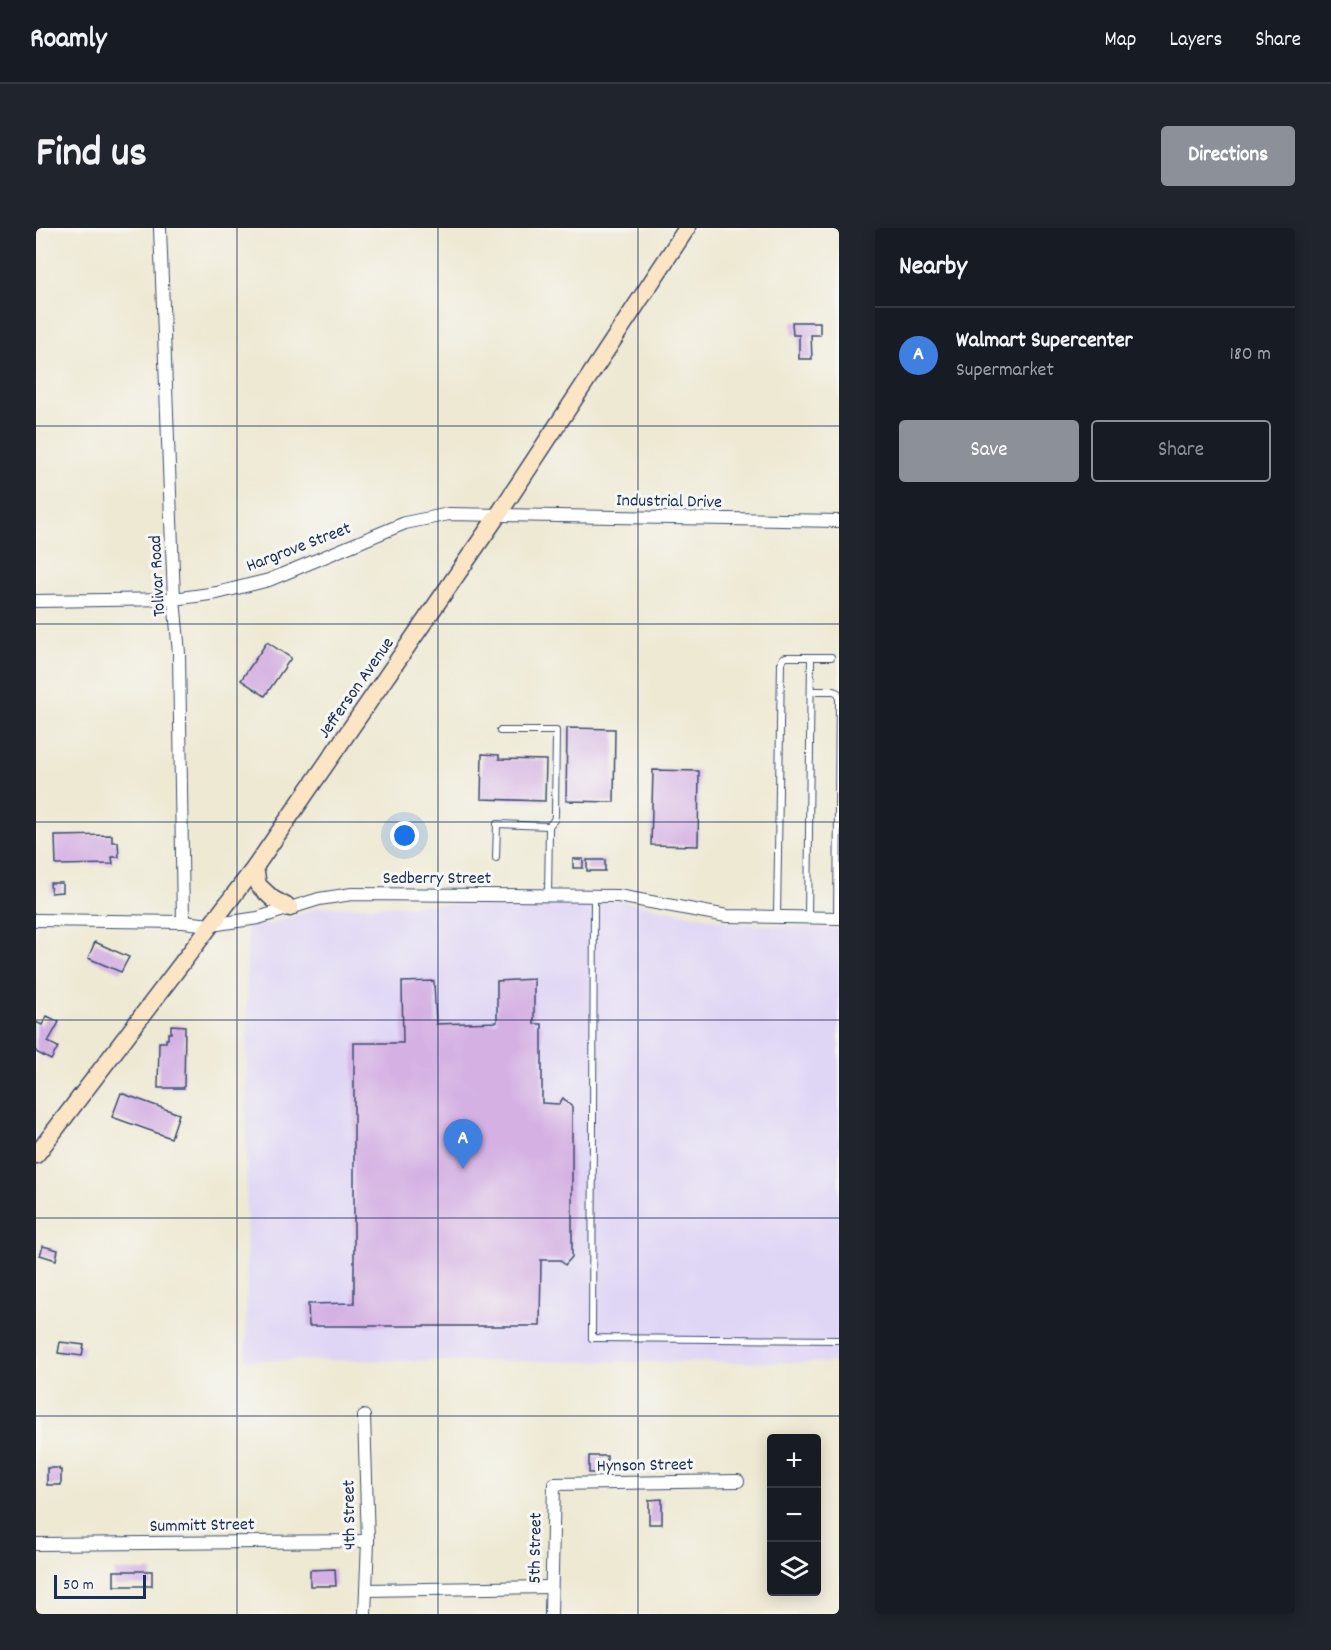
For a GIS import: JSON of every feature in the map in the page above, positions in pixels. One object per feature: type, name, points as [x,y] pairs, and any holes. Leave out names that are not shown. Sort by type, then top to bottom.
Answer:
[{"type":"street","name":"Tolivar Road","points":[[160,228],[174,599],[180,653],[183,922]]},
{"type":"street","name":"Jefferson Avenue","points":[[36,1155],[255,867],[498,515],[687,228]]},
{"type":"street","name":"Hargrove Street","points":[[36,601],[174,599],[217,593],[269,580],[405,523],[449,514],[498,515]]},
{"type":"street","name":"Industrial Drive","points":[[498,515],[839,521]]},
{"type":"street","points":[[255,867],[258,885],[273,899],[290,908]]},
{"type":"street","name":"Sedberry Street","points":[[36,920],[183,922],[212,925],[258,918],[319,899],[351,894],[631,897],[718,915],[838,918]]},
{"type":"street","name":"4th Street","points":[[364,1416],[368,1540],[365,1614]]},
{"type":"street","name":"Hynson Street","points":[[554,1484],[738,1481]]},
{"type":"street","name":"5th Street","points":[[551,1614],[554,1484]]},
{"type":"street","name":"Summitt Street","points":[[36,1544],[368,1540]]},
{"type":"street","points":[[366,1590],[551,1587]]},
{"type":"lane","points":[[777,917],[781,663],[783,658],[787,657],[831,657]]},
{"type":"lane","points":[[808,918],[811,657]]},
{"type":"lane","points":[[811,691],[834,692],[838,693],[839,697],[838,918]]},
{"type":"lane","points":[[500,731],[556,731],[555,814],[549,826],[548,895]]},
{"type":"lane","points":[[496,858],[496,824],[549,826]]},
{"type":"lane","points":[[594,896],[592,1338],[839,1340]]},
{"type":"shaded area","points":[[622,901],[733,923],[839,929],[839,1363],[246,1360],[247,926],[269,925],[318,907]]},
{"type":"building","points":[[792,322],[820,322],[820,335],[811,335],[812,359],[799,359],[799,335],[793,335]]},
{"type":"building","points":[[267,642],[291,658],[265,696],[241,680]]},
{"type":"building","points":[[567,728],[615,729],[614,802],[566,801]]},
{"type":"building","points":[[482,754],[499,755],[499,759],[546,760],[545,801],[481,799]]},
{"type":"building","points":[[653,770],[699,771],[698,846],[651,845]]},
{"type":"building","points":[[112,835],[112,842],[118,842],[119,857],[112,857],[113,864],[56,865],[55,836]]},
{"type":"building","points":[[573,859],[583,859],[583,868],[573,868]]},
{"type":"building","points":[[587,860],[605,860],[605,871],[587,871]]},
{"type":"building","points":[[50,883],[62,883],[62,892],[51,893]]},
{"type":"building","points":[[95,942],[129,957],[121,972],[88,958]]},
{"type":"building","points":[[534,979],[534,1024],[542,1024],[542,1103],[559,1104],[563,1098],[572,1107],[572,1257],[565,1265],[560,1260],[541,1260],[540,1326],[309,1326],[308,1304],[354,1303],[354,1043],[403,1043],[402,982],[434,981],[436,1024],[497,1022],[497,981]]},
{"type":"building","points":[[47,1016],[59,1022],[48,1042],[58,1047],[51,1060],[36,1052],[36,1022],[42,1025]]},
{"type":"building","points":[[171,1025],[185,1026],[184,1088],[158,1088],[159,1042],[166,1042],[168,1033],[171,1033]]},
{"type":"building","points":[[121,1093],[179,1114],[171,1138],[112,1117]]},
{"type":"building","points":[[43,1246],[58,1250],[56,1260],[40,1255]]},
{"type":"building","points":[[60,1342],[84,1345],[82,1356],[58,1353]]},
{"type":"building","points":[[589,1456],[607,1456],[607,1473],[589,1473]]},
{"type":"building","points":[[47,1468],[61,1470],[61,1485],[47,1485]]},
{"type":"building","points":[[662,1499],[662,1524],[649,1524],[649,1500]]},
{"type":"building","points":[[335,1569],[336,1586],[310,1586],[310,1570]]},
{"type":"building","points":[[114,1571],[152,1571],[152,1586],[114,1586]]},
{"type":"place","name":"Walmart Supercenter","points":[[463,1169]]}]
